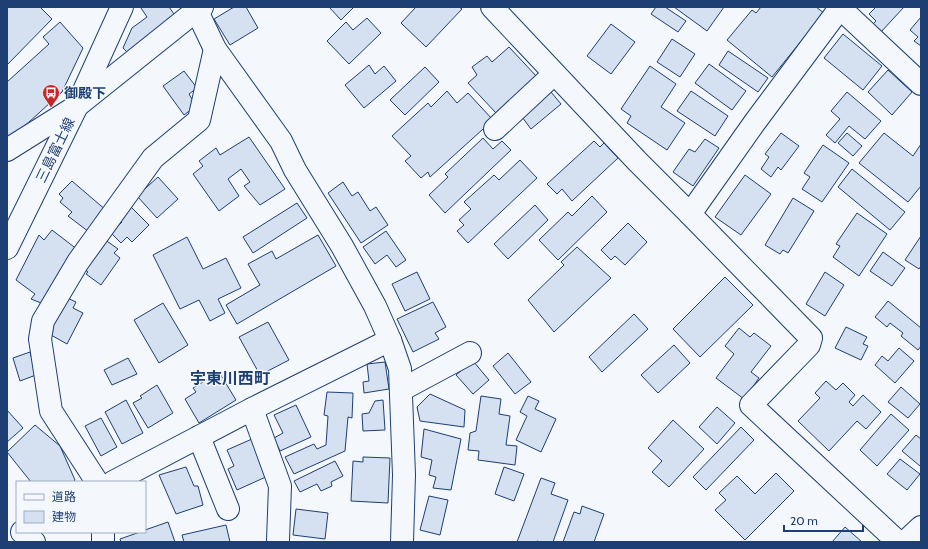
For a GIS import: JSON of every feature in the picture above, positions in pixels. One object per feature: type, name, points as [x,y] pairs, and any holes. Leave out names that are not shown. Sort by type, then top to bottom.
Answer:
[{"type":"street","name":"三島富士線","points":[[7,248],[77,106],[122,7]]},
{"type":"street","points":[[492,7],[637,161],[811,338],[809,345],[751,405],[898,542]]},
{"type":"street","points":[[7,150],[77,106],[198,8],[216,49],[281,141],[295,170],[342,246],[375,306],[390,340],[400,369],[404,475],[402,542]]},
{"type":"street","points":[[690,214],[755,122],[840,8],[921,84]]},
{"type":"street","points":[[96,481],[51,411],[40,339],[43,321],[78,262],[153,158],[199,120],[216,49]]},
{"type":"street","points":[[495,129],[554,74]]},
{"type":"street","points":[[115,481],[390,340]]},
{"type":"street","points":[[401,390],[470,353]]},
{"type":"street","points":[[252,410],[280,486],[278,540]]},
{"type":"street","points":[[199,437],[228,509]]},
{"type":"street","points":[[7,521],[16,527]]},
{"type":"street","points":[[23,533],[34,542]]},
{"type":"building","points":[[7,7],[40,7],[52,19],[7,65]]},
{"type":"building","points":[[169,7],[177,18],[127,52],[123,48],[132,28],[147,17],[141,8]]},
{"type":"building","points":[[234,7],[246,7],[258,28],[230,45],[214,19]]},
{"type":"building","points":[[329,7],[354,7],[341,20]]},
{"type":"building","points":[[416,7],[459,7],[462,9],[426,47],[401,23]]},
{"type":"building","points":[[656,7],[665,7],[686,21],[678,32],[651,14]]},
{"type":"building","points":[[674,7],[724,7],[707,31]]},
{"type":"building","points":[[761,7],[816,7],[824,13],[772,77],[727,40],[752,10],[756,13]]},
{"type":"building","points":[[876,7],[904,7],[881,32],[872,25],[876,21],[869,14]]},
{"type":"building","points":[[921,17],[921,46],[914,41],[918,37],[910,30]]},
{"type":"building","points":[[367,18],[381,33],[349,64],[327,41],[346,22],[353,30]]},
{"type":"building","points":[[60,22],[83,48],[62,92],[7,142],[7,82],[49,44],[43,37]]},
{"type":"building","points":[[611,24],[635,42],[611,74],[587,56]]},
{"type":"building","points":[[843,34],[882,66],[863,90],[824,58]]},
{"type":"building","points":[[672,39],[695,54],[680,77],[657,62]]},
{"type":"building","points":[[509,47],[538,78],[496,113],[468,83],[477,75],[472,67],[487,56],[492,62]]},
{"type":"building","points":[[728,51],[768,78],[758,92],[719,65]]},
{"type":"building","points":[[709,64],[746,91],[732,110],[695,83]]},
{"type":"building","points":[[369,65],[375,74],[384,66],[396,81],[364,108],[345,85]]},
{"type":"building","points":[[650,66],[676,84],[661,107],[685,123],[667,150],[627,123],[631,116],[621,109]]},
{"type":"building","points":[[425,67],[439,82],[405,115],[390,100]]},
{"type":"building","points":[[888,70],[912,92],[892,115],[868,92]]},
{"type":"building","points":[[184,71],[197,88],[189,94],[196,106],[184,115],[163,86]]},
{"type":"building","points":[[447,91],[457,103],[468,93],[493,120],[430,177],[428,172],[421,178],[405,161],[411,156],[392,136],[428,103],[431,107]]},
{"type":"building","points":[[691,91],[728,116],[715,136],[677,111]]},
{"type":"building","points":[[551,92],[561,104],[531,129],[522,117]]},
{"type":"building","points":[[847,92],[881,121],[865,139],[849,126],[835,143],[826,135],[840,119],[831,111]]},
{"type":"building","points":[[781,133],[799,146],[781,170],[778,167],[771,177],[761,169],[769,157],[765,154]]},
{"type":"building","points":[[847,133],[862,146],[853,156],[838,143]]},
{"type":"building","points":[[884,133],[913,156],[921,144],[921,186],[908,202],[859,163]]},
{"type":"building","points":[[249,137],[285,189],[260,205],[244,186],[250,182],[241,169],[228,179],[239,196],[219,211],[193,174],[203,166],[199,161],[216,148],[220,155]]},
{"type":"building","points":[[483,138],[493,149],[502,141],[511,150],[445,213],[429,195],[448,177],[445,174]]},
{"type":"building","points":[[705,139],[719,148],[693,186],[673,172],[689,149],[695,152]]},
{"type":"building","points":[[594,141],[600,147],[604,143],[618,158],[572,201],[562,189],[557,194],[547,184]]},
{"type":"building","points":[[823,145],[849,163],[822,202],[802,189],[810,177],[804,173]]},
{"type":"building","points":[[520,160],[537,178],[468,243],[457,231],[464,225],[459,220],[471,209],[464,202],[494,175],[499,180]]},
{"type":"building","points":[[852,169],[905,212],[890,230],[838,187]]},
{"type":"building","points":[[745,175],[771,194],[741,235],[715,217]]},
{"type":"building","points":[[158,177],[178,199],[157,218],[137,196]]},
{"type":"building","points":[[72,181],[107,211],[89,232],[68,216],[72,212],[60,202],[63,198],[59,194]]},
{"type":"building","points":[[343,182],[352,196],[358,192],[370,211],[376,207],[388,225],[361,243],[328,193]]},
{"type":"building","points":[[592,196],[607,212],[558,260],[539,240],[568,212],[572,216]]},
{"type":"building","points":[[793,198],[814,211],[788,253],[783,250],[780,254],[765,245]]},
{"type":"building","points":[[297,203],[307,218],[253,253],[243,237]]},
{"type":"building","points":[[535,205],[548,220],[508,259],[494,244]]},
{"type":"building","points":[[130,206],[149,225],[132,242],[127,237],[121,243],[111,233],[122,222],[118,218]]},
{"type":"building","points":[[857,213],[887,234],[859,276],[833,257],[840,246],[836,244]]},
{"type":"building","points":[[628,223],[647,242],[625,265],[615,256],[611,260],[601,250]]},
{"type":"building","points":[[52,230],[78,250],[46,305],[31,299],[35,294],[16,280],[39,235],[44,240]]},
{"type":"building","points":[[386,231],[406,260],[396,267],[387,255],[375,264],[363,247]]},
{"type":"building","points":[[318,235],[336,266],[237,324],[226,305],[260,285],[248,264],[272,251],[276,259]]},
{"type":"building","points":[[921,236],[921,266],[919,269],[905,260]]},
{"type":"building","points":[[187,237],[203,269],[226,258],[241,288],[218,299],[225,313],[210,321],[199,300],[180,309],[153,255]]},
{"type":"building","points":[[104,239],[118,249],[114,253],[120,258],[101,285],[86,274],[88,272],[84,269]]},
{"type":"building","points":[[577,247],[611,278],[554,332],[528,300],[564,265],[561,262]]},
{"type":"building","points":[[883,252],[905,268],[892,286],[870,271]]},
{"type":"building","points":[[417,272],[430,299],[405,311],[392,284]]},
{"type":"building","points":[[825,272],[844,285],[825,316],[806,304]]},
{"type":"building","points":[[725,277],[753,305],[700,357],[673,329]]},
{"type":"building","points":[[65,297],[76,302],[73,308],[83,313],[67,344],[51,335],[53,331],[48,328]]},
{"type":"building","points":[[888,301],[921,328],[921,346],[918,350],[901,336],[903,333],[890,323],[887,327],[875,317]]},
{"type":"building","points":[[433,302],[446,327],[435,333],[439,339],[413,352],[397,319]]},
{"type":"building","points":[[163,303],[188,345],[159,363],[134,320]]},
{"type":"building","points":[[634,314],[648,329],[602,372],[589,357]]},
{"type":"building","points":[[268,322],[289,360],[260,375],[239,337]]},
{"type":"building","points":[[846,327],[867,337],[863,344],[868,346],[861,360],[835,348]]},
{"type":"building","points":[[739,328],[750,337],[754,333],[771,346],[751,372],[759,378],[744,399],[716,378],[734,354],[725,346]]},
{"type":"building","points":[[674,345],[690,363],[658,393],[641,375]]},
{"type":"building","points":[[899,348],[914,361],[895,383],[875,365],[882,356],[888,361]]},
{"type":"building","points":[[30,352],[36,375],[20,381],[13,358]]},
{"type":"building","points":[[508,353],[531,382],[515,394],[493,366]]},
{"type":"building","points":[[128,358],[137,374],[112,385],[104,370]]},
{"type":"building","points":[[473,361],[489,380],[473,394],[456,375]]},
{"type":"building","points":[[385,362],[389,389],[364,393],[363,382],[369,381],[367,364]]},
{"type":"building","points":[[219,372],[236,400],[199,423],[185,399],[196,392],[193,388]]},
{"type":"building","points":[[826,381],[836,390],[843,383],[855,395],[849,402],[853,406],[863,395],[881,412],[866,429],[857,421],[829,451],[798,421],[820,398],[815,393]]},
{"type":"building","points":[[157,385],[173,413],[148,428],[133,403],[142,398],[140,396]]},
{"type":"building","points":[[901,387],[920,404],[908,418],[888,402]]},
{"type":"building","points":[[327,392],[353,393],[352,418],[348,417],[345,451],[294,474],[285,457],[314,444],[317,449],[326,445],[328,416],[324,415]]},
{"type":"building","points":[[430,394],[465,410],[464,427],[420,421],[417,407]]},
{"type":"building","points":[[481,396],[501,399],[499,414],[510,416],[506,445],[517,446],[515,465],[478,460],[479,451],[468,450],[470,433],[476,431]]},
{"type":"building","points":[[528,396],[539,401],[535,409],[556,419],[541,452],[516,440],[527,416],[520,412]]},
{"type":"building","points":[[126,400],[143,433],[122,444],[105,412]]},
{"type":"building","points":[[383,400],[385,430],[363,431],[362,414],[369,413],[375,401]]},
{"type":"building","points":[[296,405],[311,437],[280,451],[274,438],[283,433],[274,415]]},
{"type":"building","points":[[717,407],[735,423],[717,444],[699,427]]},
{"type":"building","points":[[7,410],[23,428],[7,442]]},
{"type":"building","points":[[891,414],[909,430],[877,466],[860,450]]},
{"type":"building","points":[[101,418],[117,447],[101,456],[85,426]]},
{"type":"building","points":[[673,420],[704,449],[669,487],[652,472],[662,461],[648,448]]},
{"type":"building","points":[[35,425],[60,446],[75,480],[30,481],[7,452]]},
{"type":"building","points":[[741,427],[754,440],[706,490],[693,477]]},
{"type":"building","points":[[424,429],[461,439],[451,490],[433,488],[436,477],[429,475],[432,460],[421,457]]},
{"type":"building","points":[[916,435],[921,439],[920,466],[902,451]]},
{"type":"building","points":[[252,439],[268,476],[237,490],[228,469],[234,466],[227,450]]},
{"type":"building","points":[[363,457],[390,458],[388,503],[351,501],[353,461],[363,462]]},
{"type":"building","points":[[900,459],[920,474],[907,490],[887,474]]},
{"type":"building","points":[[335,461],[343,476],[331,482],[332,486],[321,491],[317,484],[300,492],[294,481]]},
{"type":"building","points":[[186,467],[194,486],[198,486],[203,505],[176,514],[159,475]]},
{"type":"building","points":[[504,467],[524,474],[514,501],[495,494]]},
{"type":"building","points":[[776,473],[794,491],[745,540],[715,510],[726,500],[719,493],[737,476],[755,494]]},
{"type":"building","points":[[541,478],[555,483],[551,494],[568,500],[553,542],[517,542]]},
{"type":"building","points":[[429,496],[448,500],[440,535],[420,530]]},
{"type":"building","points":[[582,506],[604,514],[594,542],[563,542],[574,512],[580,514]]},
{"type":"building","points":[[296,509],[328,513],[325,539],[293,535]]},
{"type":"building","points":[[168,522],[175,542],[121,542],[120,539],[137,533],[146,533],[146,530]]},
{"type":"building","points":[[226,525],[230,542],[184,542],[182,535]]},
{"type":"building","points":[[845,527],[862,542],[832,542]]},
{"type":"place","name":"御殿下","points":[[51,108]]},
{"type":"district","name":"宇東川西町","points":[[230,378]]}]
